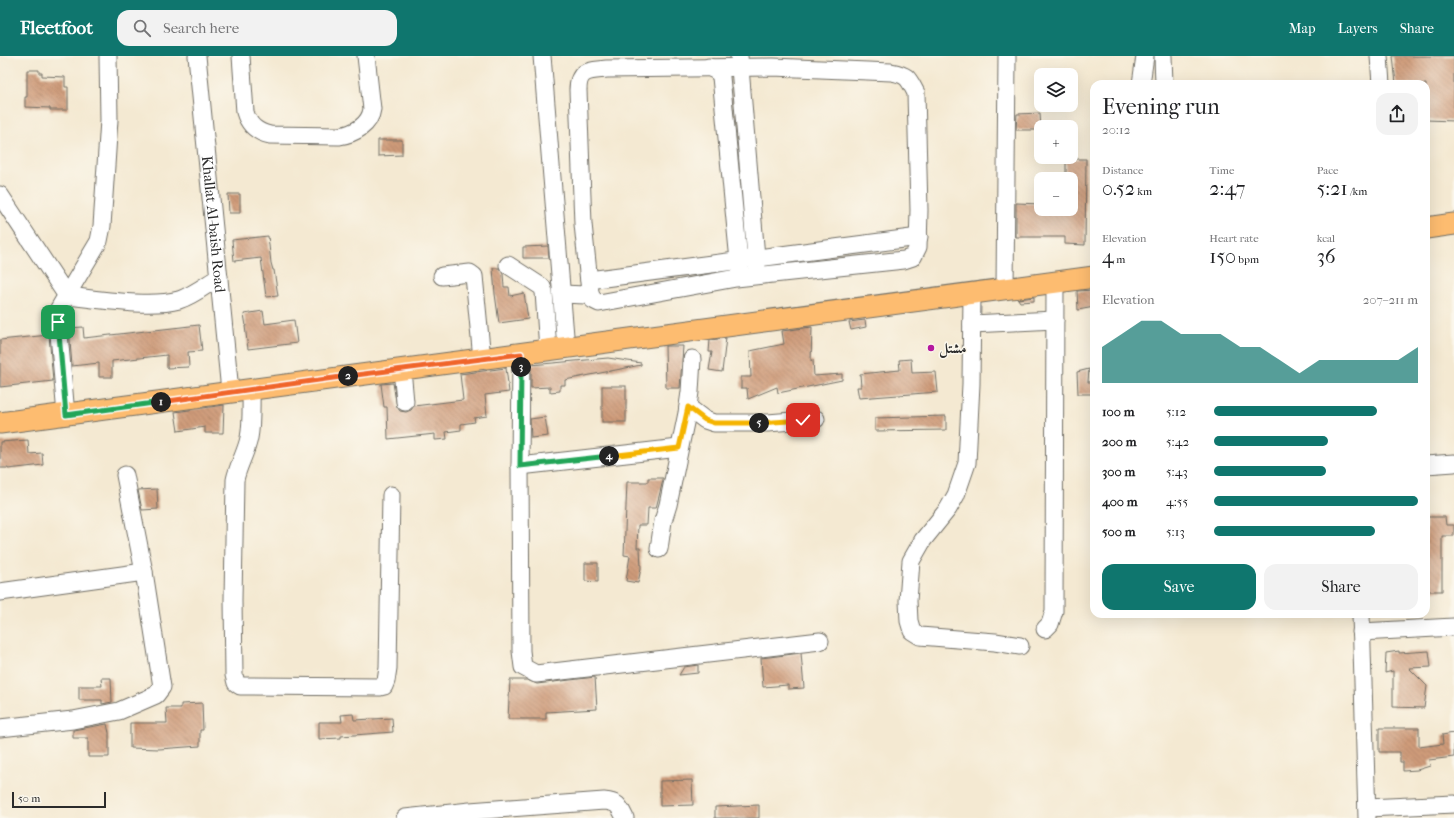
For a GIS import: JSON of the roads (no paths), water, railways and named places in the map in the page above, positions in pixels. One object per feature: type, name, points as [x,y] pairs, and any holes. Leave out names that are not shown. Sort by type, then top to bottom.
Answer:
[{"type":"main road","points":[[1430,227],[1454,224]]},
{"type":"main road","points":[[0,423],[251,388],[521,354],[1090,278]]},
{"type":"street","points":[[66,415],[58,310],[99,241],[102,226],[110,120],[108,56]]},
{"type":"street","name":"Khallat Al-baish Road","points":[[197,56],[230,391]]},
{"type":"street","points":[[241,56],[245,112],[252,127],[270,135],[339,136],[346,135],[354,131],[366,123],[371,117],[372,109],[366,56]]},
{"type":"street","points":[[542,56],[562,294],[557,349]]},
{"type":"street","points":[[1006,290],[1007,56]]},
{"type":"street","points":[[1142,80],[1145,56]]},
{"type":"street","points":[[1163,56],[1164,80]]},
{"type":"street","points":[[1379,56],[1380,80]]},
{"type":"street","points":[[739,62],[757,276]]},
{"type":"street","points":[[739,62],[804,68],[891,72],[904,74],[910,81],[916,93],[919,237],[917,251],[913,257],[904,260],[740,278],[599,303],[593,300],[583,224],[578,81],[582,75],[589,72],[607,69],[709,67],[739,62]]},
{"type":"street","points":[[709,67],[718,72],[721,77],[740,278]]},
{"type":"street","points":[[0,194],[67,296]]},
{"type":"street","points":[[590,286],[738,260],[919,237]]},
{"type":"street","points":[[508,265],[542,287],[557,349]]},
{"type":"street","points":[[442,276],[470,274],[474,276],[482,359]]},
{"type":"street","points":[[67,296],[140,302],[166,302],[178,300],[188,296],[219,276]]},
{"type":"street","points":[[1045,629],[1050,624],[1054,611],[1055,282]]},
{"type":"street","points":[[562,294],[585,295],[590,286]]},
{"type":"street","points":[[972,294],[967,463],[956,495],[944,514],[923,540],[911,561],[908,601],[909,621],[912,631],[920,636],[994,642],[1020,646]]},
{"type":"street","points":[[972,324],[1055,320]]},
{"type":"street","points":[[521,354],[521,651],[523,667],[536,674],[820,641]]},
{"type":"street","points":[[659,549],[663,521],[668,505],[688,407],[692,359]]},
{"type":"street","points":[[402,369],[405,402]]},
{"type":"street","points":[[251,388],[249,437],[245,453],[238,466],[235,480],[233,607],[234,675],[236,683],[240,686],[380,688],[384,686],[388,668],[390,495]]},
{"type":"street","points":[[688,407],[705,420],[714,423],[768,423],[816,419]]},
{"type":"street","points":[[520,466],[679,448]]},
{"type":"street","points":[[1430,465],[1454,463]]},
{"type":"street","points":[[0,728],[74,720],[119,711],[156,695],[162,687],[144,572],[125,475]]},
{"type":"street","points":[[0,592],[144,572]]},
{"type":"street","points":[[1361,618],[1367,813],[1454,804]]},
{"type":"street","points":[[1361,632],[1454,627]]},
{"type":"street","points":[[405,818],[470,811],[604,801],[611,802],[619,806],[624,818]]},
{"type":"place","name":"مشتل","points":[[931,348]]}]
